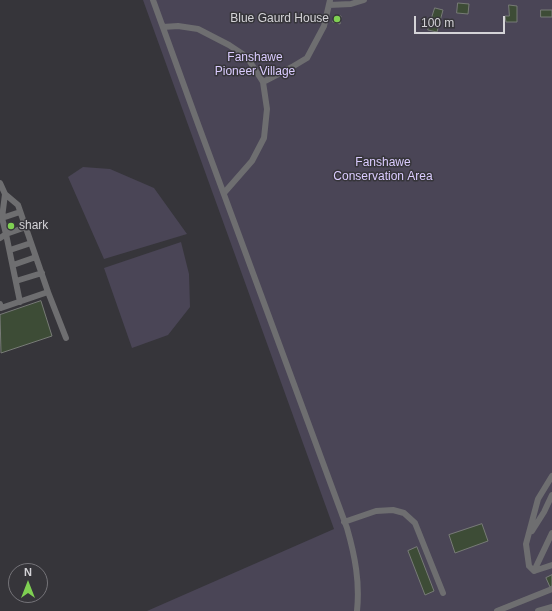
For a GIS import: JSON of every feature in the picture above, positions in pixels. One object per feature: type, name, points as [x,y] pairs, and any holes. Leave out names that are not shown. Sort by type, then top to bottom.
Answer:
[{"type":"street","points":[[153,0],[344,522],[353,549],[357,575],[359,592],[357,611]]},
{"type":"street","points":[[263,82],[307,58],[324,26],[329,3],[351,4],[364,0]]},
{"type":"street","points":[[163,27],[178,26],[198,29],[229,45],[247,57],[263,82],[267,109],[264,138],[252,161],[224,192]]},
{"type":"street","points":[[0,183],[5,194],[18,205],[48,292],[66,338]]},
{"type":"street","points":[[5,194],[2,218],[3,236],[10,250],[20,302]]},
{"type":"street","points":[[2,218],[20,212]]},
{"type":"street","points":[[3,236],[26,227]]},
{"type":"street","points":[[10,250],[31,243]]},
{"type":"street","points":[[13,265],[36,257]]},
{"type":"street","points":[[16,281],[42,273]]},
{"type":"street","points":[[0,304],[1,308],[48,292]]},
{"type":"street","points":[[534,571],[529,566],[526,544],[530,534],[538,499],[552,476]]},
{"type":"street","points":[[530,534],[544,512],[552,495]]},
{"type":"street","points":[[344,522],[376,511],[393,510],[404,513],[415,523],[443,593]]},
{"type":"street","points":[[534,571],[552,533]]},
{"type":"street","points":[[534,571],[552,565]]},
{"type":"street","points":[[497,611],[552,589]]},
{"type":"street","points":[[538,611],[552,606]]},
{"type":"green space","name":"Fanshawe Conservation Area","points":[[143,0],[552,0],[552,611],[147,611],[334,529]]},
{"type":"green space","points":[[83,167],[110,169],[154,188],[187,234],[104,259],[68,177]]},
{"type":"green space","points":[[181,242],[189,274],[190,307],[168,335],[132,348],[104,268]]},
{"type":"building","points":[[458,3],[469,4],[468,14],[457,13]]},
{"type":"building","points":[[509,5],[517,6],[517,22],[506,22],[505,16],[509,16]]},
{"type":"building","points":[[435,8],[443,10],[437,32],[428,30]]},
{"type":"building","points":[[541,10],[552,10],[552,17],[541,17]]},
{"type":"building","name":"Blue Gaurd House","points":[[335,16],[341,16],[340,24],[333,22]]},
{"type":"building","points":[[41,301],[52,336],[1,353],[0,315]]},
{"type":"building","points":[[482,524],[488,541],[455,553],[449,535]]},
{"type":"building","points":[[417,547],[434,591],[425,595],[408,551]]},
{"type":"building","points":[[552,575],[552,586],[550,587],[546,578]]},
{"type":"place","name":"Blue Gaurd House","points":[[337,19]]},
{"type":"place","name":"shark","points":[[11,226]]},
{"type":"park label","name":"Fanshawe Pioneer Village","points":[[255,65]]}]
